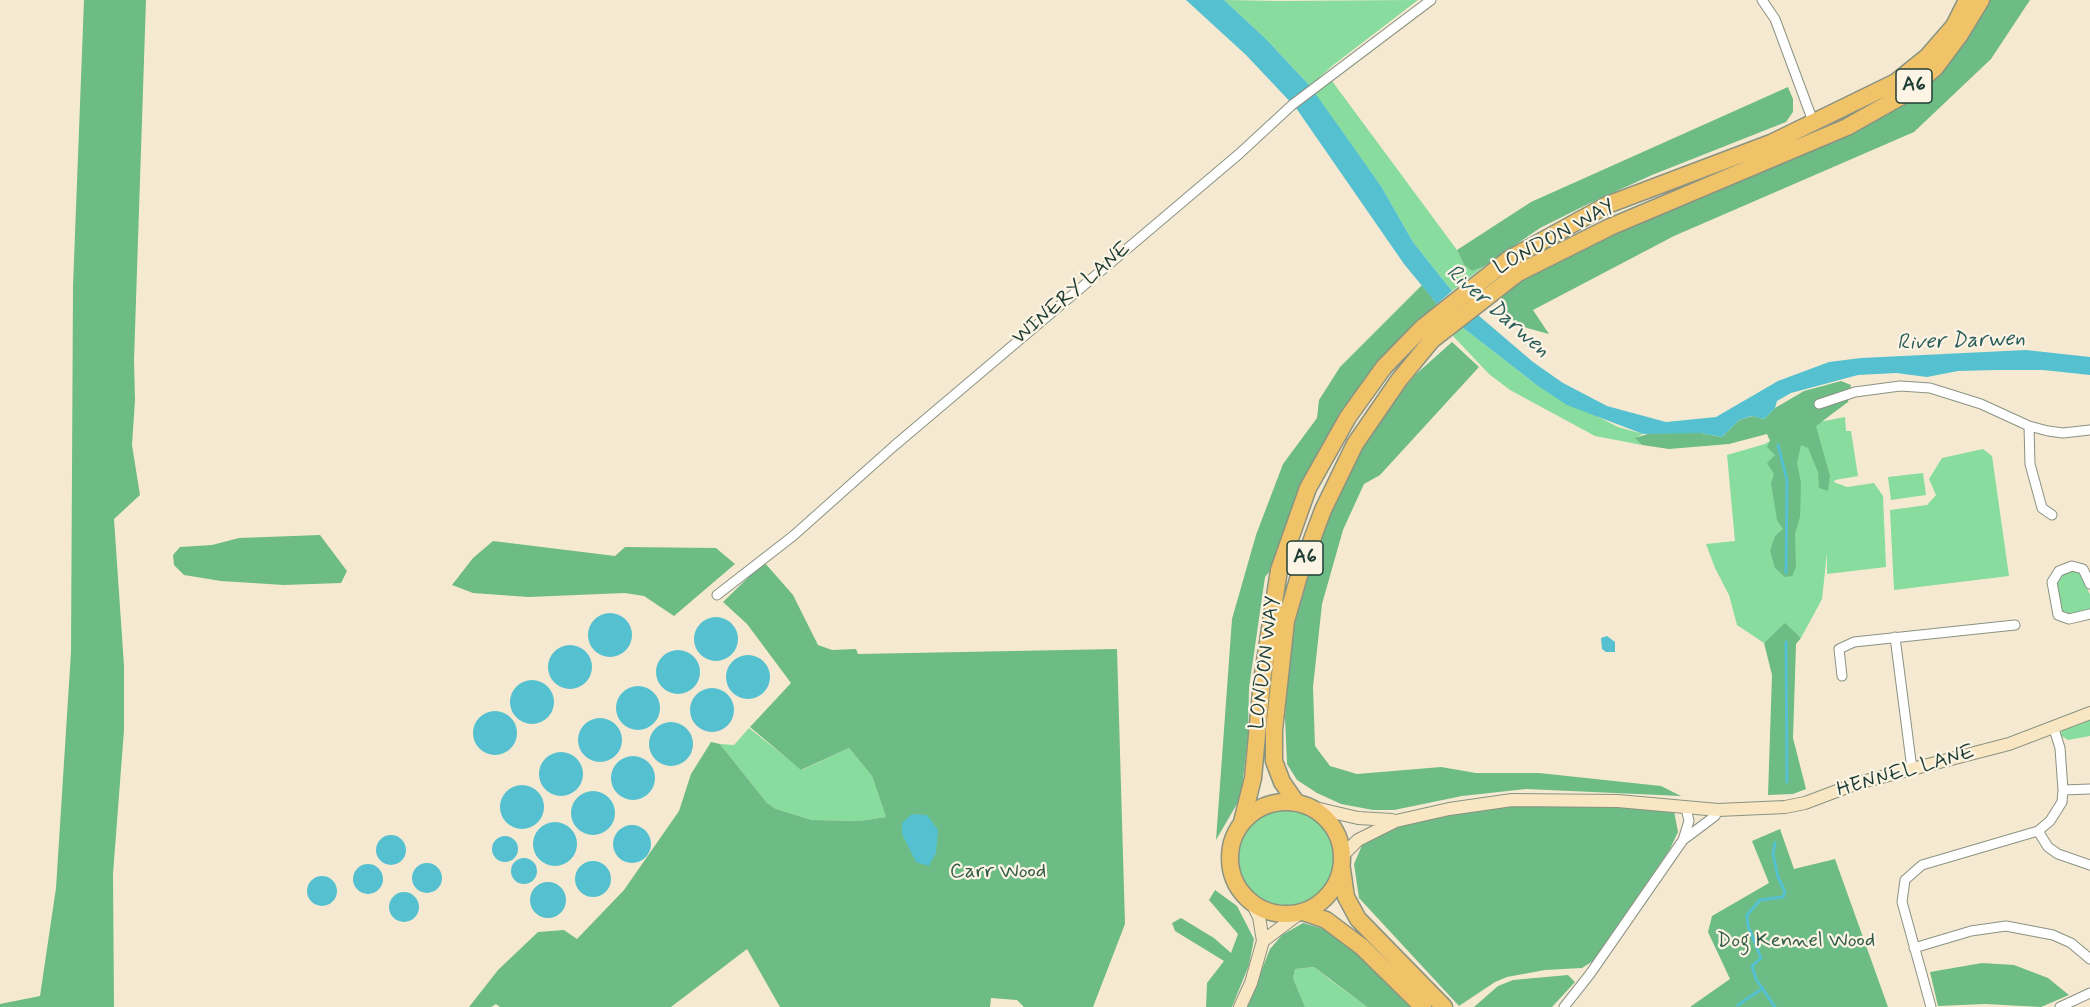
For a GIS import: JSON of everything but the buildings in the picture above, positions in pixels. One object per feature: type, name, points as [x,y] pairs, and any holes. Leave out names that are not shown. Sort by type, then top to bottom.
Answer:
[{"type":"highway","name":"LONDON WAY","points":[[1816,132],[1896,82],[1927,57],[1954,26],[1967,0]]},
{"type":"highway","name":"LONDON WAY","points":[[1242,822],[1253,778],[1262,681],[1279,570],[1304,498],[1348,417],[1384,367],[1513,266],[1607,206],[1771,143],[1816,132],[1902,96],[1935,68],[1981,0]]},
{"type":"highway","name":"LONDON WAY","points":[[1304,804],[1282,782],[1274,761],[1275,720],[1286,621],[1298,579],[1323,510],[1355,444],[1427,334]]},
{"type":"highway","points":[[1242,822],[1266,805],[1304,804]]},
{"type":"highway","name":"A6","points":[[1304,804],[1334,826],[1343,861],[1346,897],[1358,919],[1444,1007]]},
{"type":"highway","name":"A6","points":[[1242,822],[1230,850],[1230,865],[1238,886],[1252,903]]},
{"type":"highway","points":[[1252,903],[1267,911],[1283,914],[1301,912],[1318,905],[1330,894],[1343,861]]},
{"type":"highway","points":[[1301,912],[1326,920],[1353,940],[1423,1007]]},
{"type":"main road","name":"HENNEL LANE","points":[[1343,861],[1358,840],[1396,821],[1449,809],[1512,800],[1572,799],[1718,810],[1773,808],[1805,803],[1858,783],[2009,744],[2054,729],[2090,713]]},
{"type":"main road","name":"HENNEL LANE","points":[[1304,804],[1358,818],[1396,821]]},
{"type":"main road","points":[[1240,1007],[1251,983],[1263,941],[1259,917],[1252,903]]},
{"type":"main road","points":[[1263,941],[1301,912]]},
{"type":"street","name":"WINERY LANE","points":[[717,595],[793,536],[894,446],[1239,154],[1294,104],[1431,0]]},
{"type":"street","points":[[1762,0],[1775,19],[1816,132]]},
{"type":"street","points":[[1820,404],[1844,395],[1900,386],[1930,388],[1981,404],[2029,426],[2063,433],[2090,430]]},
{"type":"street","points":[[2029,426],[2030,464],[2042,508],[2052,515]]},
{"type":"street","points":[[2090,584],[2083,570],[2072,566],[2059,571],[2052,582],[2058,615],[2069,619],[2090,614]]},
{"type":"street","points":[[1842,676],[1839,649],[1854,642],[2015,625]]},
{"type":"street","points":[[1895,637],[1912,769]]},
{"type":"street","points":[[1931,1007],[1914,948],[1902,891],[1912,871],[1922,865],[2038,831],[2058,812],[2063,790],[2060,747],[2054,729]]},
{"type":"street","points":[[2063,790],[2090,789]]},
{"type":"street","points":[[1564,1007],[1590,974],[1683,840],[1689,821],[1686,808]]},
{"type":"street","points":[[1683,840],[1715,816],[1718,810]]},
{"type":"street","points":[[2038,831],[2048,847],[2058,854],[2090,865]]},
{"type":"street","points":[[1914,948],[1971,930],[2006,926],[2053,935],[2071,943],[2090,958]]},
{"type":"street","points":[[2060,1007],[2090,993]]},
{"type":"green space","points":[[84,0],[146,0],[132,445],[140,495],[114,519],[124,666],[124,730],[113,874],[114,1007],[0,1007],[0,1004],[40,996],[56,888],[71,652],[73,286]]},
{"type":"green space","points":[[1224,0],[1418,0],[1332,66],[1310,86],[1266,39]]},
{"type":"green space","points":[[1989,0],[2030,0],[1991,59],[1914,132],[1674,236],[1533,310],[1549,334],[1527,328],[1501,314],[1502,296],[1536,271],[1694,197],[1784,161],[1949,62],[1978,22]]},
{"type":"green space","points":[[1332,81],[1457,250],[1464,265],[1472,271],[1483,267],[1452,291],[1413,242],[1381,186],[1315,94]]},
{"type":"green space","points":[[1788,87],[1793,99],[1793,112],[1786,122],[1652,175],[1588,204],[1540,228],[1483,267],[1472,271],[1464,265],[1457,250],[1531,202]]},
{"type":"green space","points":[[1422,285],[1437,304],[1371,372],[1332,429],[1297,496],[1270,571],[1265,577],[1249,688],[1248,734],[1241,797],[1216,840],[1232,619],[1256,535],[1283,464],[1317,418],[1319,400],[1340,367]]},
{"type":"green space","points":[[1462,327],[1538,386],[1618,427],[1643,434],[1636,438],[1642,445],[1595,436],[1510,390],[1489,374],[1453,336]]},
{"type":"green space","points":[[1452,342],[1479,367],[1380,475],[1364,484],[1343,530],[1322,604],[1313,687],[1315,746],[1330,766],[1357,774],[1441,767],[1476,773],[1539,773],[1661,786],[1681,796],[1526,789],[1462,796],[1394,810],[1373,810],[1341,804],[1317,793],[1297,780],[1287,764],[1285,717],[1291,637],[1321,532],[1354,463],[1383,415],[1415,375]]},
{"type":"green space","points":[[1841,381],[1851,385],[1848,402],[1816,426],[1830,476],[1828,491],[1819,488],[1818,472],[1808,448],[1801,445],[1797,463],[1801,483],[1800,517],[1795,534],[1796,567],[1792,576],[1785,577],[1775,568],[1770,551],[1775,536],[1783,529],[1777,520],[1771,483],[1774,474],[1767,463],[1775,455],[1767,447],[1770,441],[1767,434],[1729,444],[1669,449],[1642,445],[1635,438],[1651,433],[1701,433],[1722,437],[1739,420],[1753,416],[1764,419],[1775,408],[1804,391]]},
{"type":"green space","points":[[1808,416],[1809,424],[1845,417],[1846,431],[1851,431],[1858,476],[1834,482],[1847,487],[1874,483],[1883,496],[1886,567],[1827,574],[1827,553],[1822,599],[1801,638],[1785,624],[1764,643],[1737,625],[1729,595],[1706,544],[1735,541],[1727,455],[1765,444]]},
{"type":"green space","points":[[1983,449],[1992,456],[2009,576],[1894,590],[1890,510],[1927,505],[1936,495],[1929,479],[1942,458]]},
{"type":"green space","points":[[1923,473],[1926,495],[1891,500],[1888,477]]},
{"type":"green space","points":[[320,535],[347,571],[341,583],[284,585],[221,581],[184,575],[174,565],[173,555],[180,547],[212,545],[239,538]]},
{"type":"green space","points":[[493,541],[615,556],[625,547],[716,548],[735,564],[674,616],[644,596],[625,593],[528,597],[473,593],[452,585],[473,558]]},
{"type":"green space","name":"Carr Wood","points":[[764,562],[793,595],[818,645],[832,650],[856,649],[858,654],[1117,649],[1125,924],[1093,1007],[1024,1007],[1017,1000],[991,998],[990,1007],[780,1007],[747,949],[671,1007],[500,1007],[496,1004],[491,1007],[469,1007],[498,970],[538,932],[564,930],[577,939],[624,890],[679,811],[691,774],[711,742],[720,744],[767,803],[776,809],[812,820],[859,821],[886,817],[872,776],[849,748],[801,770],[750,727],[791,683],[747,624],[723,602]]},
{"type":"green space","points":[[2068,569],[2081,573],[2090,595],[2090,610],[2063,615],[2060,613],[2056,580]]},
{"type":"green space","points":[[1785,623],[1801,638],[1796,644],[1793,738],[1806,789],[1793,794],[1768,795],[1772,675],[1764,643]]},
{"type":"green space","points":[[2090,717],[2090,736],[2068,740],[2060,735],[2064,728]]},
{"type":"green space","points":[[749,728],[802,770],[849,748],[872,776],[886,817],[859,821],[812,820],[776,809],[767,803],[720,744],[734,745]]},
{"type":"green space","points":[[1579,803],[1674,811],[1678,832],[1670,849],[1593,961],[1582,968],[1545,970],[1507,977],[1495,982],[1459,1006],[1359,898],[1354,864],[1363,843],[1392,827],[1489,806]]},
{"type":"green space","points":[[1287,810],[1305,814],[1321,824],[1331,840],[1335,858],[1331,876],[1321,892],[1305,902],[1287,906],[1269,902],[1253,892],[1243,876],[1239,858],[1243,840],[1253,824],[1269,814]]},
{"type":"green space","name":"Dog Kennel Wood","points":[[1780,829],[1794,869],[1835,859],[1888,1007],[1690,1007],[1730,979],[1708,932],[1712,916],[1769,883],[1752,841]]},
{"type":"green space","points":[[1215,890],[1237,906],[1254,939],[1249,965],[1232,1007],[1206,1007],[1207,983],[1224,961],[1175,931],[1172,923],[1181,918],[1214,938],[1231,953],[1238,934],[1209,900]]},
{"type":"green space","points":[[1303,923],[1327,930],[1350,947],[1410,1007],[1367,1007],[1314,967],[1295,969],[1293,978],[1305,1007],[1247,1007],[1270,949],[1282,935]]},
{"type":"green space","points":[[1982,963],[2014,965],[2048,978],[2069,995],[2041,1007],[1985,1004],[1938,1006],[1930,972]]},
{"type":"green space","points":[[1314,967],[1367,1007],[1305,1007],[1293,978],[1295,969]]},
{"type":"green space","points":[[1568,975],[1575,982],[1552,1007],[1474,1007],[1498,986],[1513,980]]},
{"type":"water","name":"River Darwen","points":[[1186,0],[1224,0],[1266,39],[1310,86],[1381,186],[1413,242],[1452,291],[1437,304],[1404,264],[1296,108],[1246,55]]},
{"type":"water","points":[[1478,315],[1533,362],[1563,383],[1607,406],[1666,422],[1716,417],[1778,381],[1829,362],[1861,358],[2026,350],[2090,357],[2090,375],[2043,370],[1997,370],[1958,371],[1927,377],[1896,373],[1858,375],[1791,393],[1777,401],[1775,408],[1764,419],[1752,416],[1739,420],[1722,437],[1701,433],[1643,434],[1567,405],[1538,386],[1462,327]]},
{"type":"water","points":[[610,613],[626,619],[632,635],[626,651],[610,657],[594,651],[588,635],[594,619]]},
{"type":"water","points":[[716,617],[731,624],[738,639],[731,654],[716,661],[701,654],[694,639],[701,624]]},
{"type":"water","points":[[1607,636],[1615,642],[1615,652],[1606,652],[1602,649],[1601,638]]},
{"type":"water","points":[[570,645],[585,652],[592,667],[585,682],[570,689],[555,682],[548,667],[555,652]]},
{"type":"water","points":[[678,650],[694,656],[700,672],[694,688],[678,694],[662,688],[656,672],[662,656]]},
{"type":"water","points":[[748,655],[764,661],[770,677],[764,693],[748,699],[732,693],[726,677],[732,661]]},
{"type":"water","points":[[532,680],[548,686],[554,702],[548,718],[532,724],[516,718],[510,702],[516,686]]},
{"type":"water","points":[[638,686],[654,692],[660,708],[654,724],[638,730],[622,724],[616,708],[622,692]]},
{"type":"water","points":[[712,688],[728,694],[734,710],[728,726],[712,732],[696,726],[690,710],[696,694]]},
{"type":"water","points":[[495,711],[510,718],[517,733],[510,748],[495,755],[480,748],[473,733],[480,718]]},
{"type":"water","points":[[600,718],[616,724],[622,740],[616,756],[600,762],[584,756],[578,740],[584,724]]},
{"type":"water","points":[[671,722],[687,728],[693,744],[687,760],[671,766],[655,760],[649,744],[655,728]]},
{"type":"water","points":[[561,752],[577,758],[583,774],[577,790],[561,796],[545,790],[539,774],[545,758]]},
{"type":"water","points":[[633,756],[649,762],[655,778],[649,794],[633,800],[617,794],[611,778],[617,762]]},
{"type":"water","points":[[522,785],[537,792],[544,807],[537,822],[522,829],[507,822],[500,807],[507,792]]},
{"type":"water","points":[[593,791],[609,797],[615,813],[609,829],[593,835],[577,829],[571,813],[577,797]]},
{"type":"water","points":[[912,814],[927,815],[938,830],[936,853],[929,866],[916,862],[902,834],[902,823]]},
{"type":"water","points":[[555,822],[570,829],[577,844],[570,859],[555,866],[540,859],[533,844],[540,829]]},
{"type":"water","points":[[632,825],[645,831],[651,844],[645,857],[632,863],[619,857],[613,844],[619,831]]},
{"type":"water","points":[[391,835],[402,839],[406,850],[402,861],[391,865],[380,861],[376,850],[380,839]]},
{"type":"water","points":[[505,836],[514,840],[518,849],[514,858],[505,862],[496,858],[492,849],[496,840]]},
{"type":"water","points":[[524,858],[533,862],[537,871],[533,880],[524,884],[515,880],[511,871],[515,862]]},
{"type":"water","points":[[593,861],[606,866],[611,879],[606,892],[593,897],[580,892],[575,879],[580,866]]},
{"type":"water","points":[[427,863],[438,867],[442,878],[438,889],[427,893],[416,889],[412,878],[416,867]]},
{"type":"water","points":[[368,864],[379,868],[383,879],[379,890],[368,894],[357,890],[353,879],[357,868]]},
{"type":"water","points":[[322,876],[333,880],[337,891],[333,902],[322,906],[311,902],[307,891],[311,880]]},
{"type":"water","points":[[548,882],[560,888],[566,900],[560,912],[548,918],[536,912],[530,900],[536,888]]},
{"type":"water","points":[[404,892],[414,897],[419,907],[414,917],[404,922],[394,917],[389,907],[394,897]]},
{"type":"waterway","points":[[1778,445],[1787,480],[1786,573]]},
{"type":"waterway","points":[[1786,642],[1787,782]]},
{"type":"waterway","points":[[1775,843],[1773,854],[1778,877],[1785,892],[1783,897],[1760,900],[1747,915],[1748,926],[1761,958],[1752,966],[1756,979],[1775,1007]]},
{"type":"waterway","points":[[1738,1005],[1763,988]]}]
